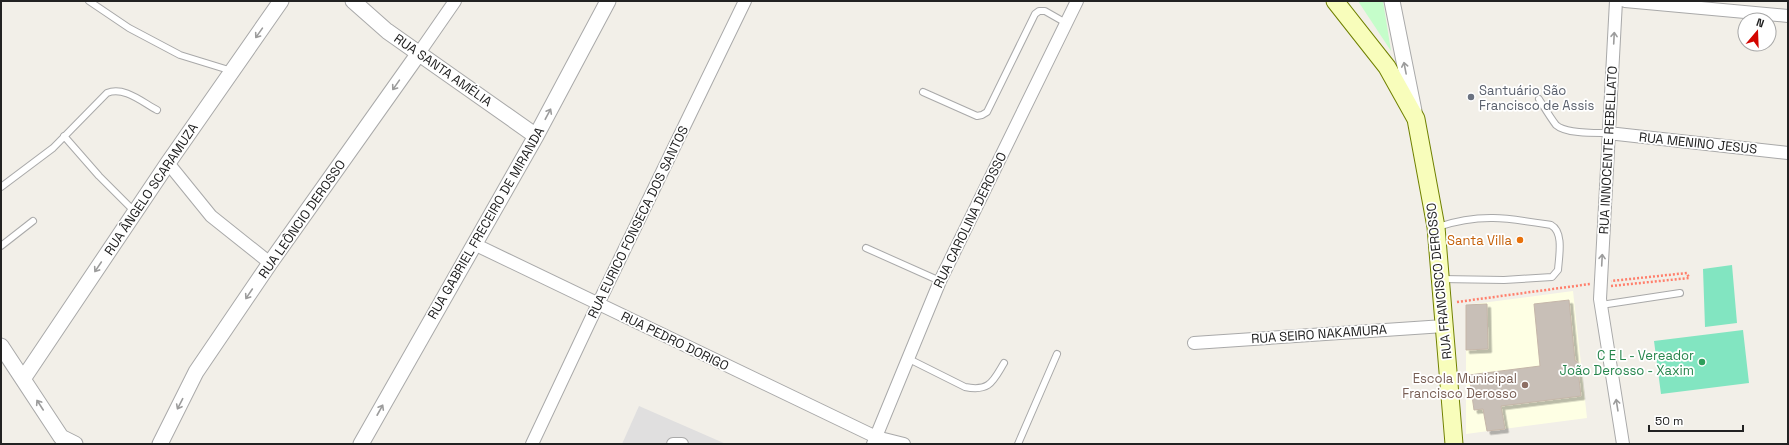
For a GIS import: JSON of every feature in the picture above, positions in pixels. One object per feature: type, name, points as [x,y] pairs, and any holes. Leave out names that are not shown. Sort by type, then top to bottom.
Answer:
[{"type":"main road","name":"RUA FRANCISCO DEROSSO","points":[[1335,1],[1387,67],[1416,120],[1436,227],[1454,444]]},
{"type":"street","name":"RUA ÂNGELO SCARAMUZA","points":[[23,379],[168,163],[281,1]]},
{"type":"street","name":"RUA SANTA AMÉLIA","points":[[352,1],[387,31],[536,136]]},
{"type":"street","name":"RUA LEÔNCIO DEROSSO","points":[[160,444],[196,372],[455,1]]},
{"type":"street","name":"RUA GABRIEL FRECEIRO DE MIRANDA","points":[[361,444],[536,136],[608,1]]},
{"type":"street","name":"RUA EURICO FONSECA DOS SANTOS","points":[[532,444],[745,1]]},
{"type":"street","name":"RUA CAROLINA DEROSSO","points":[[874,441],[940,281],[1077,1]]},
{"type":"street","points":[[1392,1],[1416,120]]},
{"type":"street","name":"RUA INNOCENTE REBELLATO","points":[[1616,1],[1608,133],[1601,302],[1623,444]]},
{"type":"street","points":[[1625,1],[1788,16]]},
{"type":"street","name":"RUA MENINO JESUS","points":[[1608,133],[1788,153]]},
{"type":"street","points":[[168,163],[210,216],[270,264]]},
{"type":"street","name":"RUA PEDRO DORIGO","points":[[474,244],[874,441],[904,444]]},
{"type":"street","name":"RUA SEIRO NAKAMURA","points":[[1194,343],[1444,326]]},
{"type":"street","points":[[1,346],[23,379],[56,441],[75,444]]},
{"type":"street","points":[[673,444],[682,444]]},
{"type":"lane","points":[[89,1],[129,28],[180,55],[232,71]]},
{"type":"lane","points":[[923,92],[976,116],[982,116],[987,112],[1035,14],[1039,11],[1045,11],[1066,23]]},
{"type":"lane","points":[[1,187],[41,157],[107,93],[114,90],[123,92],[157,110]]},
{"type":"lane","points":[[1539,99],[1557,125],[1564,129],[1587,133],[1608,133]]},
{"type":"lane","points":[[64,136],[99,176],[135,212]]},
{"type":"lane","points":[[1436,227],[1457,220],[1484,217],[1504,217],[1551,225],[1556,228],[1559,233],[1558,270],[1552,277],[1504,280],[1440,279]]},
{"type":"lane","points":[[1,246],[33,221]]},
{"type":"lane","points":[[866,248],[940,281]]},
{"type":"lane","points":[[1601,302],[1680,293]]},
{"type":"lane","points":[[1018,444],[1057,354]]},
{"type":"lane","points":[[907,358],[965,387],[973,389],[986,388],[991,384],[1004,363]]},
{"type":"path","points":[[1601,302],[1610,287],[1689,278],[1687,273],[1610,282]]},
{"type":"path","points":[[1454,302],[1594,283]]},
{"type":"shaded area","name":"Escola Municipal Francisco Derosso","points":[[1573,291],[1587,418],[1466,434],[1466,305]]},
{"type":"shaded area","points":[[639,406],[726,444],[622,444]]},
{"type":"green space","points":[[1358,1],[1383,1],[1391,51]]},
{"type":"green space","points":[[1732,265],[1737,323],[1705,327],[1703,269]]},
{"type":"green space","name":"C E L - Vereador João Derosso - Xaxim","points":[[1743,330],[1749,383],[1661,394],[1654,341]]},
{"type":"building","points":[[1569,300],[1575,361],[1577,361],[1581,396],[1501,406],[1505,429],[1487,431],[1483,409],[1474,410],[1469,375],[1540,366],[1534,304]]},
{"type":"building","points":[[1487,304],[1488,349],[1466,350],[1466,305]]},
{"type":"place","name":"Santuário São Francisco de Assis","points":[[1471,97]]},
{"type":"place","name":"Santa Villa","points":[[1520,240]]},
{"type":"place","name":"C E L - Vereador João Derosso - Xaxim","points":[[1702,362]]},
{"type":"place","name":"Escola Municipal Francisco Derosso","points":[[1525,385]]}]
